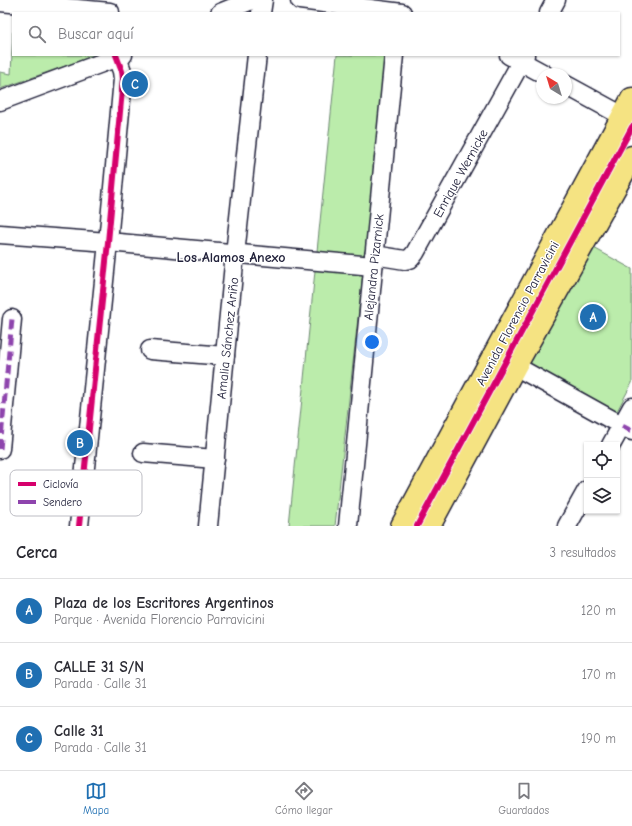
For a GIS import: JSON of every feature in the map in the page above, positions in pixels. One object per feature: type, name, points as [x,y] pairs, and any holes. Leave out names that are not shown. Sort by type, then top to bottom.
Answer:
[{"type":"main road","name":"Avenida Florencio Parravicini","points":[[402,526],[629,112]]},
{"type":"main road","name":"Avenida Florencio Parravicini","points":[[429,526],[515,366],[632,157]]},
{"type":"street","points":[[227,7],[252,0]]},
{"type":"street","points":[[261,12],[263,0]]},
{"type":"street","points":[[300,0],[400,10]]},
{"type":"street","points":[[550,12],[556,0]]},
{"type":"street","points":[[0,2],[111,8]]},
{"type":"street","points":[[0,101],[119,56],[122,79],[108,242],[85,470]]},
{"type":"street","name":"Amalia Sánchez Ariño","points":[[208,526],[235,254],[257,56]]},
{"type":"street","name":"Alejandra Pizarnick","points":[[348,526],[394,56]]},
{"type":"street","points":[[519,57],[536,69]]},
{"type":"street","name":"Enrique Wernicke","points":[[0,234],[235,254],[374,261],[410,259],[415,253],[519,57]]},
{"type":"street","points":[[572,88],[629,112]]},
{"type":"street","points":[[0,449],[12,319]]},
{"type":"street","points":[[150,350],[225,356]]},
{"type":"street","points":[[515,366],[627,428]]},
{"type":"street","points":[[614,442],[627,428],[632,407]]},
{"type":"street","points":[[143,453],[215,458]]},
{"type":"street","points":[[567,526],[584,495]]},
{"type":"street","points":[[79,526],[80,516]]},
{"type":"green space","points":[[12,53],[12,56],[93,56],[0,89],[0,72],[11,74]]},
{"type":"green space","points":[[337,56],[387,56],[335,526],[289,526]]},
{"type":"green space","points":[[592,247],[632,269],[632,383],[616,413],[527,365]]},
{"type":"marked path","points":[[0,449],[12,319]]},
{"type":"marked path","points":[[622,426],[632,431]]},
{"type":"cycle path","points":[[85,470],[123,79],[122,71],[116,56]]},
{"type":"cycle path","points":[[417,526],[632,127]]},
{"type":"cycle path","points":[[79,526],[80,516]]},
{"type":"place","name":"Calle 31","points":[[135,84]]},
{"type":"place","name":"Plaza de los Escritores Argentinos","points":[[593,317]]},
{"type":"place","name":"CALLE 31 S/N","points":[[80,443]]},
{"type":"district","name":"Los Alamos Anexo","points":[[231,257]]}]
